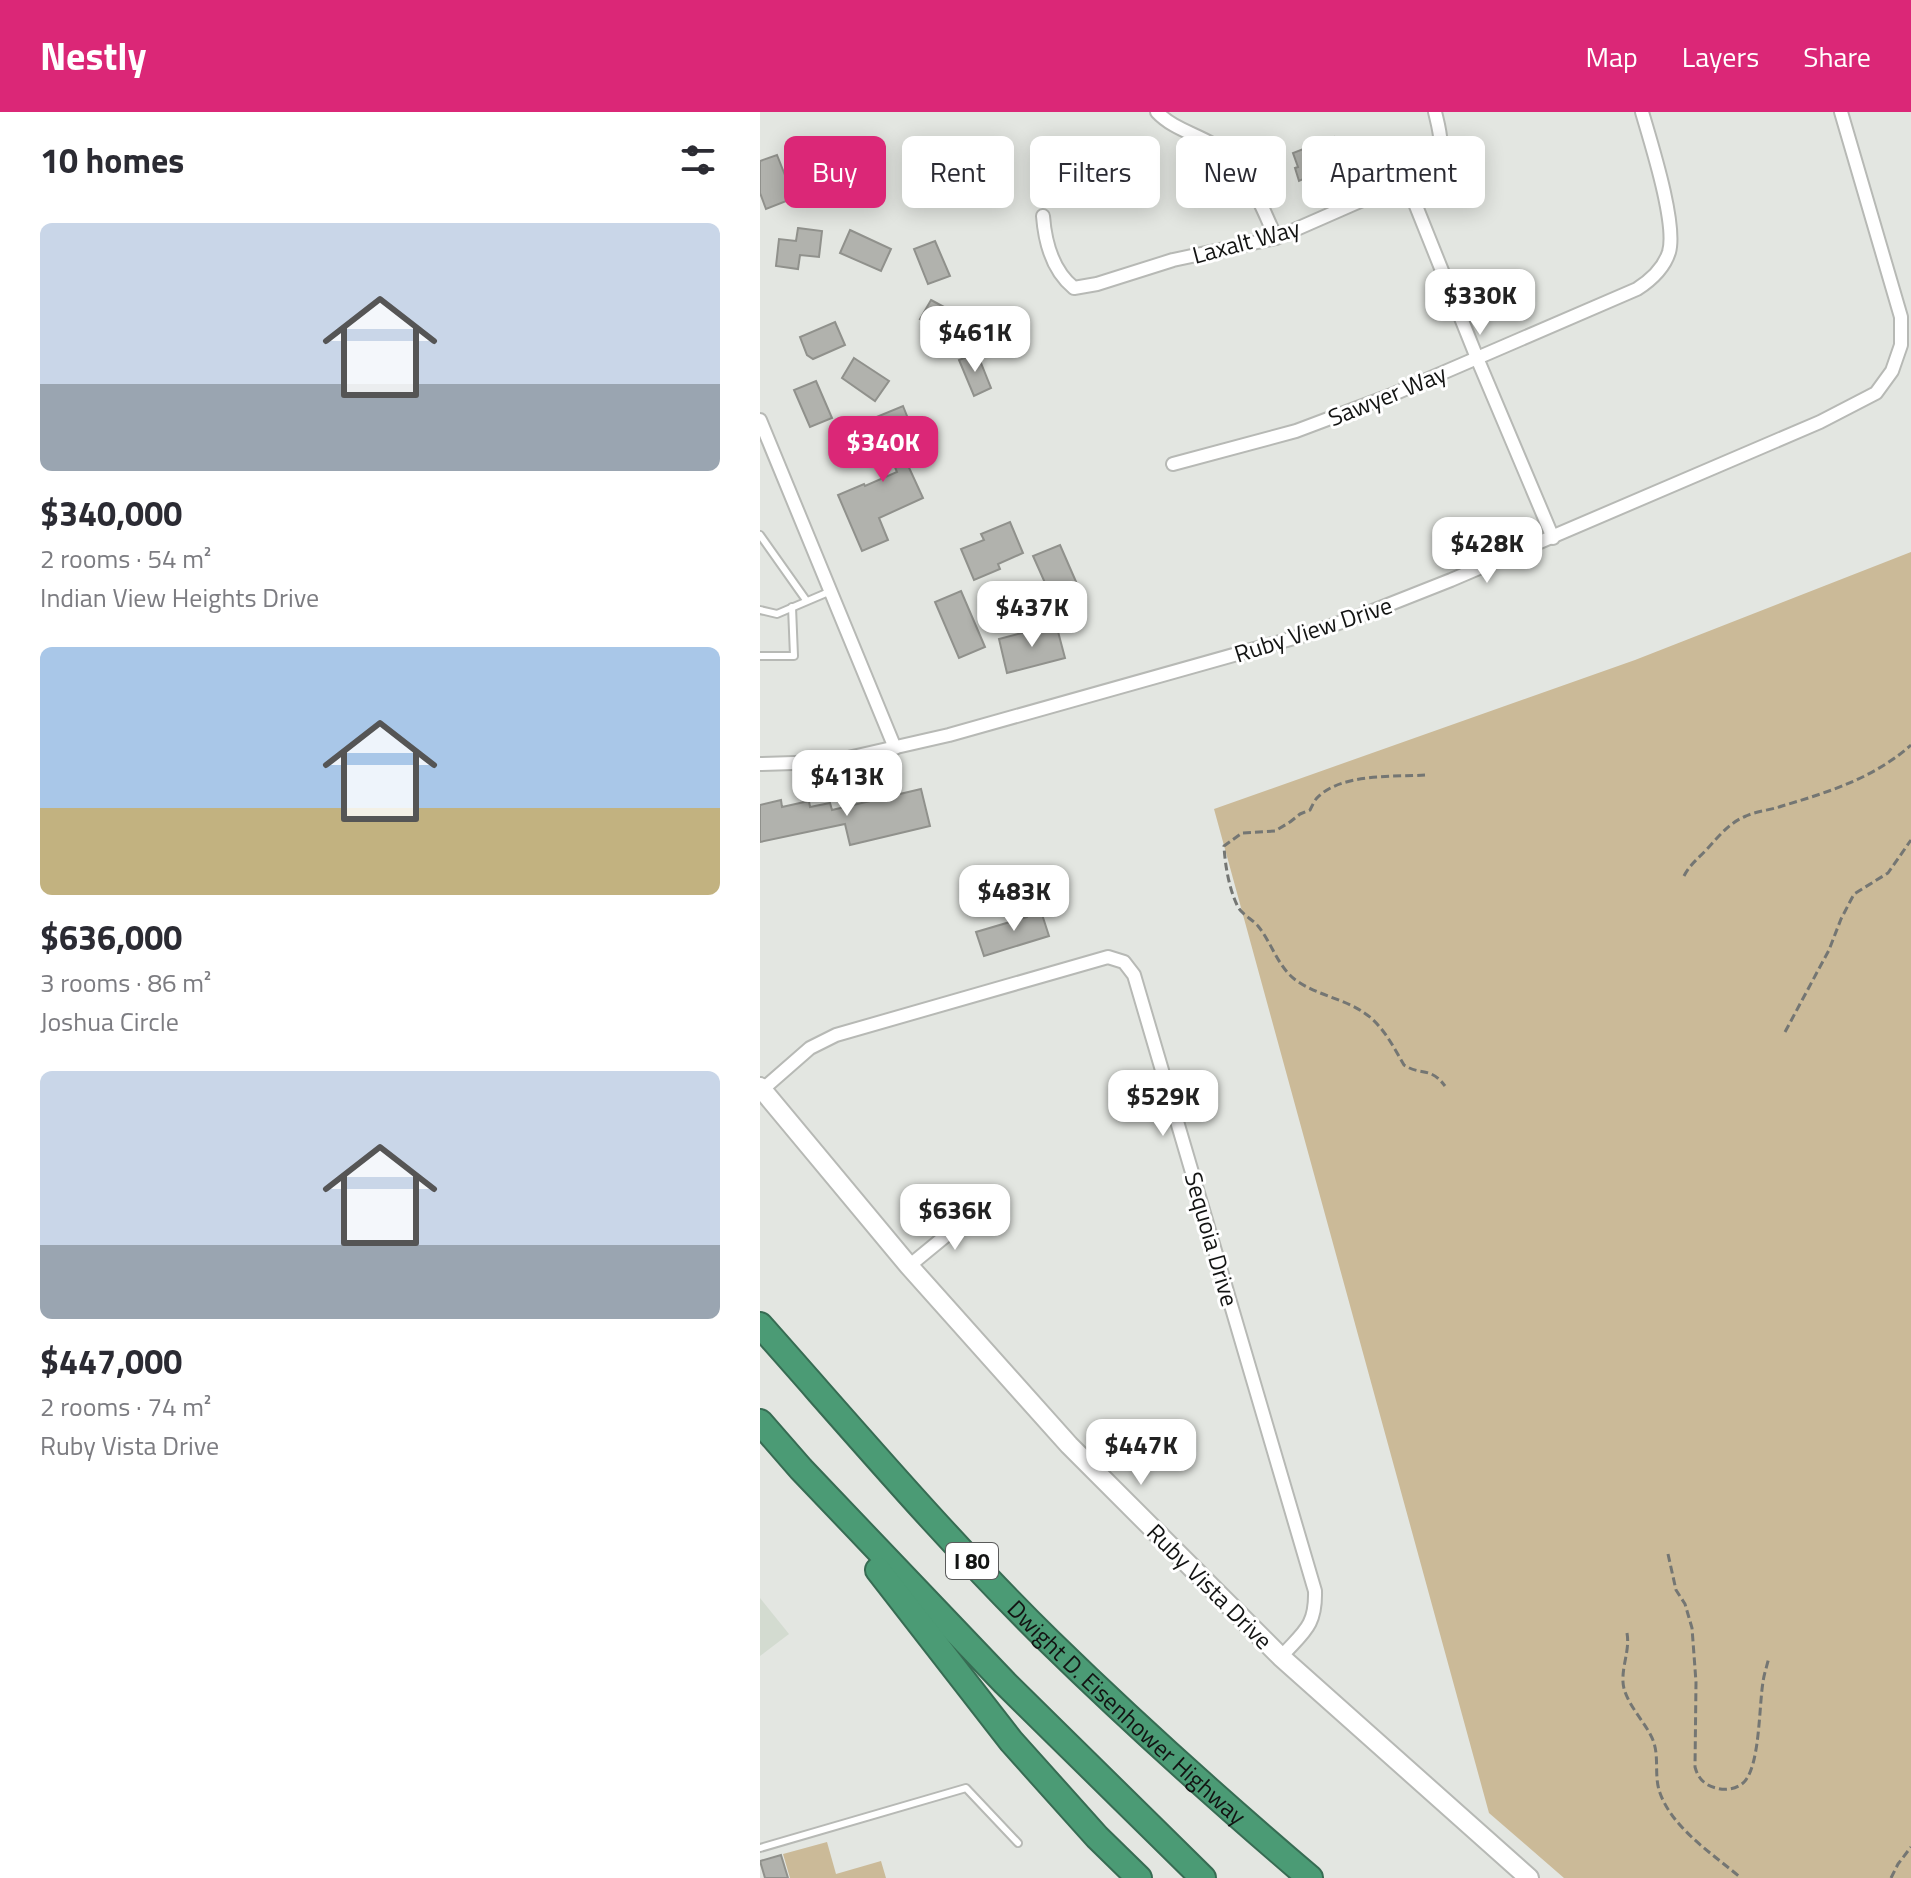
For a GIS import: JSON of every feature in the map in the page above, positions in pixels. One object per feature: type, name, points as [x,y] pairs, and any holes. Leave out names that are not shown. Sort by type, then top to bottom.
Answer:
[{"type":"highway","name":"Dwight D. Eisenhower Highway","points":[[760,1325],[972,1561],[1050,1642],[1199,1783],[1310,1878]]},
{"type":"highway","name":"I 80","points":[[760,1422],[1005,1683],[1203,1878]]},
{"type":"highway","points":[[801,1469],[1011,1741],[1097,1837],[1139,1878]]},
{"type":"highway","points":[[1199,1783],[1327,1878]]},
{"type":"street","points":[[1157,112],[1165,121],[1213,145],[1235,163],[1252,184],[1276,238]]},
{"type":"street","name":"Laxalt Way","points":[[1435,112],[1441,136]]},
{"type":"street","name":"Sawyer Way","points":[[1173,464],[1296,431],[1389,396],[1648,282],[1661,268],[1669,251],[1671,233],[1657,164],[1642,112]]},
{"type":"street","name":"Ruby View Drive","points":[[760,764],[826,762],[895,748],[1301,636],[1423,592],[1553,538],[1820,422],[1876,393],[1892,371],[1901,345],[1901,317],[1841,112]]},
{"type":"street","name":"Laxalt Way","points":[[1043,216],[1050,253],[1065,280],[1074,288],[1097,284],[1173,260],[1276,238],[1344,208]]},
{"type":"street","points":[[1417,208],[1553,538]]},
{"type":"street","points":[[760,420],[895,748]]},
{"type":"street","name":"Sequoia Drive","points":[[761,1088],[810,1048],[836,1035],[1108,957],[1124,962],[1134,975],[1315,1591],[1315,1611],[1309,1626],[1281,1657]]},
{"type":"street","name":"Ruby Vista Drive","points":[[761,1088],[909,1266],[1069,1445],[1281,1657],[1529,1878]]},
{"type":"street","points":[[909,1266],[954,1229],[991,1220]]},
{"type":"lane","points":[[760,535],[806,600]]},
{"type":"lane","points":[[760,610],[777,614],[831,591]]},
{"type":"lane","points":[[760,656],[794,656],[792,607]]},
{"type":"lane","points":[[760,1848],[966,1788],[1018,1843]]},
{"type":"path","points":[[1684,876],[1690,865],[1723,830],[1746,816],[1826,793],[1867,776],[1896,759],[1911,745]]},
{"type":"path","points":[[1425,775],[1344,782],[1317,799],[1310,810],[1275,831],[1242,833],[1224,846],[1224,853],[1238,909],[1262,931],[1292,978],[1320,994],[1361,1010],[1387,1036],[1404,1065],[1432,1073],[1445,1086]]},
{"type":"path","points":[[1785,1032],[1829,950],[1854,894],[1888,873],[1911,840]]},
{"type":"path","points":[[1668,1554],[1676,1590],[1685,1604],[1692,1628],[1696,1682],[1695,1767],[1698,1777],[1709,1786],[1731,1789],[1747,1777],[1754,1756],[1769,1657]]},
{"type":"path","points":[[1627,1633],[1623,1683],[1654,1742],[1659,1791],[1692,1837],[1741,1878]]},
{"type":"path","points":[[1891,1878],[1911,1847]]},
{"type":"shaded area","points":[[1911,552],[1911,1878],[1564,1878],[1489,1813],[1214,809],[1635,660]]},
{"type":"shaded area","points":[[760,1598],[789,1634],[760,1656]]},
{"type":"shaded area","points":[[827,1842],[836,1874],[881,1861],[886,1878],[790,1878],[783,1854]]},
{"type":"building","points":[[1302,149],[1302,180],[1299,181],[1295,168],[1298,167],[1293,153]]},
{"type":"building","points":[[777,155],[784,173],[784,202],[766,209],[760,193],[760,161]]},
{"type":"building","points":[[798,228],[822,231],[819,257],[800,255],[798,269],[776,266],[779,239],[796,241]]},
{"type":"building","points":[[850,230],[891,249],[881,271],[840,253]]},
{"type":"building","points":[[935,241],[950,276],[928,284],[914,249]]},
{"type":"building","points":[[931,300],[970,321],[960,340],[920,319]]},
{"type":"building","points":[[835,322],[845,345],[813,359],[807,355],[800,337]]},
{"type":"building","points":[[977,353],[991,388],[974,396],[959,360]]},
{"type":"building","points":[[854,358],[889,381],[875,401],[842,378]]},
{"type":"building","points":[[816,381],[832,418],[810,427],[794,390]]},
{"type":"building","points":[[903,406],[917,441],[900,448],[923,498],[879,518],[888,540],[862,551],[838,495],[897,472],[874,418]]},
{"type":"building","points":[[1010,522],[1023,553],[998,564],[1000,569],[974,580],[961,549],[984,540],[981,534]]},
{"type":"building","points":[[1060,545],[1084,600],[1058,612],[1033,556]]},
{"type":"building","points":[[961,591],[985,647],[959,658],[935,602]]},
{"type":"building","points":[[1056,624],[1065,658],[1007,673],[999,639]]},
{"type":"building","points":[[921,789],[930,826],[850,845],[845,824],[760,842],[760,805],[781,800],[782,807],[809,801],[810,807],[830,803],[832,810]]},
{"type":"building","points":[[1039,905],[1049,936],[984,956],[976,932],[1027,917],[1025,909]]},
{"type":"building","points":[[781,1855],[788,1878],[765,1878],[760,1861]]}]
